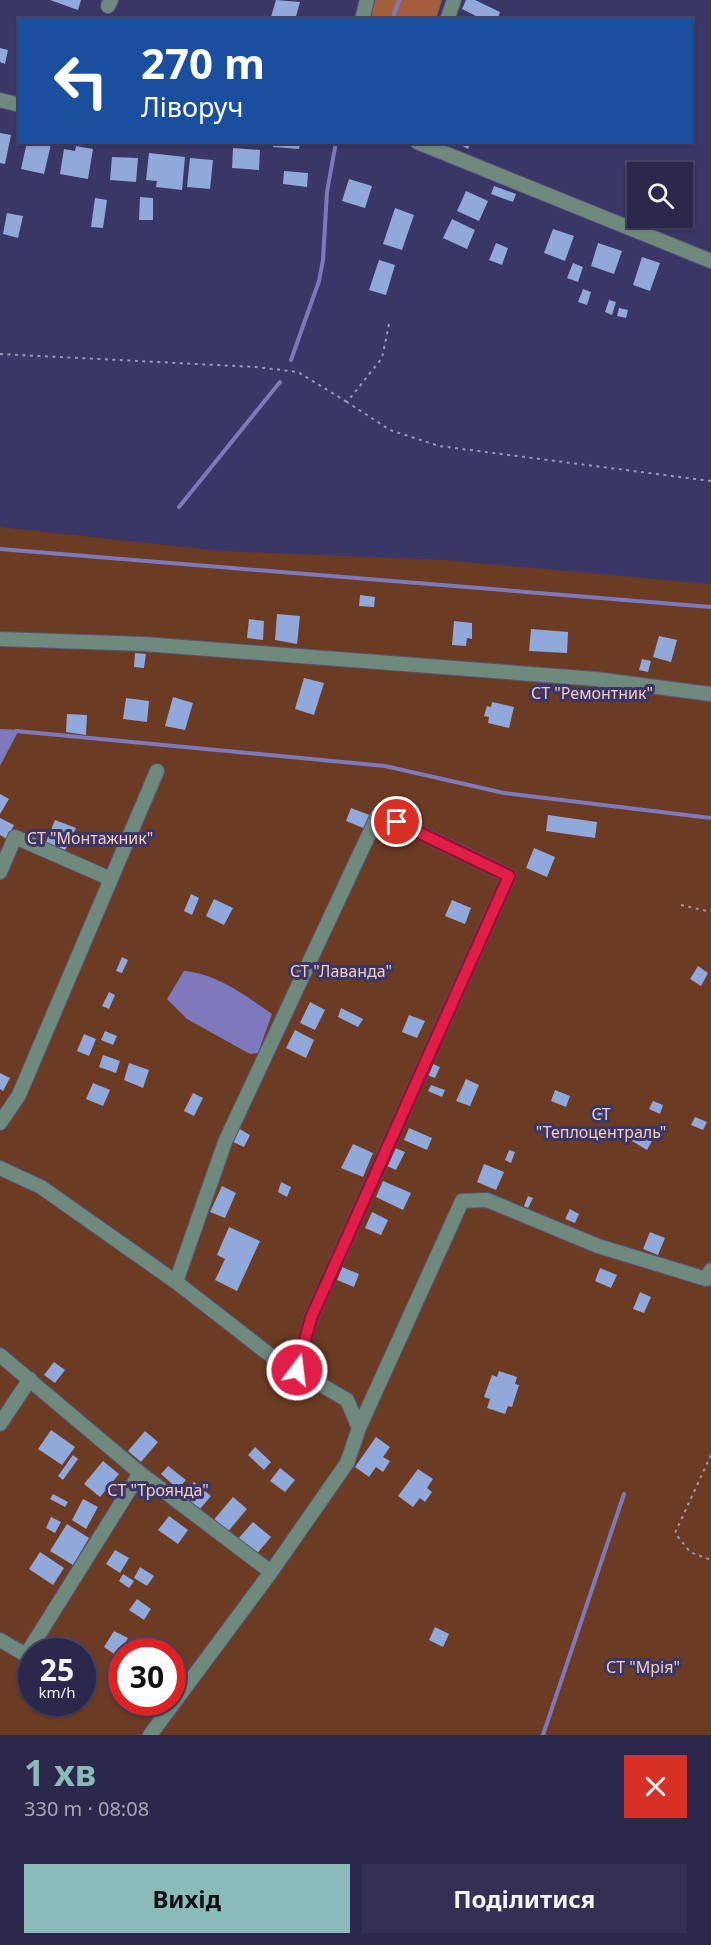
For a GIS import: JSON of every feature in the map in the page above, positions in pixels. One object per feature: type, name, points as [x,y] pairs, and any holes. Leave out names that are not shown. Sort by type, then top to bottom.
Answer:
[{"type":"street","points":[[362,18],[367,0]]},
{"type":"street","points":[[448,18],[454,0]]},
{"type":"street","points":[[0,100],[18,104]]},
{"type":"street","points":[[422,144],[711,261]]},
{"type":"street","points":[[0,639],[156,645],[596,679],[711,694]]},
{"type":"street","points":[[0,1123],[19,1095],[157,771]]},
{"type":"street","points":[[176,1282],[225,1142],[379,813],[509,876],[311,1318],[297,1370]]},
{"type":"street","points":[[0,872],[15,837],[111,879]]},
{"type":"street","points":[[0,1168],[41,1187],[176,1282],[270,1355],[347,1400],[359,1428]]},
{"type":"street","points":[[150,1735],[271,1572],[346,1463],[359,1428],[462,1201],[487,1200],[598,1246],[706,1279],[711,1270]]},
{"type":"street","points":[[0,1355],[140,1473],[271,1572]]},
{"type":"street","points":[[0,1424],[30,1379]]},
{"type":"street","points":[[0,1641],[26,1655],[140,1473]]},
{"type":"path","points":[[347,402],[382,358],[389,324]]},
{"type":"path","points":[[0,354],[267,368],[298,372],[390,430],[439,446],[711,482]]},
{"type":"path","points":[[681,905],[711,912]]},
{"type":"path","points":[[711,1455],[675,1533],[690,1552],[711,1560]]},
{"type":"green space","points":[[0,527],[220,551],[444,560],[711,584],[711,1735],[0,1735]]},
{"type":"shaded area","points":[[375,0],[442,0],[436,18],[370,18]]},
{"type":"shaded area","points":[[0,729],[19,730],[0,766]]},
{"type":"shaded area","points":[[184,971],[219,981],[272,1014],[258,1053],[250,1054],[187,1019],[167,999]]},
{"type":"building","points":[[50,0],[81,0],[78,10]]},
{"type":"building","points":[[276,0],[300,2],[296,18],[271,18]]},
{"type":"building","points":[[466,0],[475,0],[500,12],[498,18],[480,18],[462,9]]},
{"type":"building","points":[[0,48],[8,50],[5,64],[0,62]]},
{"type":"building","points":[[0,133],[11,135],[5,164],[0,163]]},
{"type":"building","points":[[27,144],[51,144],[44,174],[21,169]]},
{"type":"building","points":[[273,144],[300,144],[299,149],[273,147]]},
{"type":"building","points":[[459,144],[470,144],[468,149]]},
{"type":"building","points":[[76,146],[93,149],[88,179],[60,174],[64,149],[75,151]]},
{"type":"building","points":[[233,148],[260,150],[259,170],[232,168]]},
{"type":"building","points":[[149,153],[185,157],[182,190],[156,187],[157,181],[146,180]]},
{"type":"building","points":[[112,157],[138,158],[136,182],[110,180]]},
{"type":"building","points":[[190,158],[213,160],[210,189],[187,187]]},
{"type":"building","points":[[284,171],[308,173],[307,187],[283,184]]},
{"type":"building","points":[[349,179],[372,186],[365,208],[342,201]]},
{"type":"building","points":[[494,186],[516,194],[513,202],[491,194]]},
{"type":"building","points":[[466,191],[488,201],[479,221],[457,211]]},
{"type":"building","points":[[140,197],[153,198],[153,220],[139,220]]},
{"type":"building","points":[[95,198],[107,200],[103,228],[91,227]]},
{"type":"building","points":[[395,208],[414,215],[402,250],[383,244]]},
{"type":"building","points":[[7,213],[23,216],[18,238],[3,234]]},
{"type":"building","points":[[452,219],[475,230],[467,249],[443,238]]},
{"type":"building","points":[[553,229],[574,236],[565,261],[544,253]]},
{"type":"building","points":[[496,243],[508,248],[502,265],[489,260]]},
{"type":"building","points":[[598,243],[622,251],[614,274],[591,266]]},
{"type":"building","points":[[642,257],[660,263],[650,291],[633,285]]},
{"type":"building","points":[[379,260],[395,265],[386,295],[369,290]]},
{"type":"building","points":[[573,263],[583,267],[578,282],[567,278]]},
{"type":"building","points":[[583,289],[591,292],[587,305],[578,302]]},
{"type":"building","points":[[609,300],[616,302],[612,315],[605,312]]},
{"type":"building","points":[[619,308],[628,310],[626,318],[617,316]]},
{"type":"building","points":[[360,595],[375,597],[374,607],[359,606]]},
{"type":"building","points":[[277,614],[300,616],[297,644],[275,640]]},
{"type":"building","points":[[249,619],[264,621],[263,640],[247,638]]},
{"type":"building","points":[[454,621],[472,623],[472,639],[467,638],[466,646],[452,645]]},
{"type":"building","points":[[531,629],[568,632],[567,653],[529,651]]},
{"type":"building","points":[[659,636],[677,640],[671,662],[653,657]]},
{"type":"building","points":[[135,653],[146,654],[144,668],[134,667]]},
{"type":"building","points":[[642,659],[651,661],[648,672],[639,670]]},
{"type":"building","points":[[304,678],[324,683],[314,715],[295,709]]},
{"type":"building","points":[[173,697],[193,703],[185,730],[165,726]]},
{"type":"building","points":[[126,698],[149,701],[147,722],[123,719]]},
{"type":"building","points":[[492,702],[514,707],[509,728],[488,723],[489,717],[484,716],[487,706],[491,707]]},
{"type":"building","points":[[67,714],[87,715],[86,735],[66,732]]},
{"type":"building","points":[[0,794],[9,799],[0,814]]},
{"type":"building","points":[[351,808],[372,816],[366,829],[346,821]]},
{"type":"building","points":[[548,815],[597,822],[595,838],[546,831]]},
{"type":"building","points":[[0,818],[14,825],[7,839],[0,835]]},
{"type":"building","points":[[55,820],[76,828],[65,850],[46,842]]},
{"type":"building","points":[[534,848],[555,857],[547,877],[526,868]]},
{"type":"building","points":[[191,894],[199,898],[192,915],[184,911]]},
{"type":"building","points":[[214,899],[233,908],[224,925],[206,916]]},
{"type":"building","points":[[452,900],[471,908],[465,924],[445,916]]},
{"type":"building","points":[[122,957],[128,960],[122,973],[116,971]]},
{"type":"building","points":[[698,966],[708,973],[701,986],[690,979]]},
{"type":"building","points":[[109,992],[115,995],[109,1009],[102,1006]]},
{"type":"building","points":[[310,1002],[325,1010],[315,1030],[300,1023]]},
{"type":"building","points":[[341,1008],[363,1019],[358,1027],[338,1017]]},
{"type":"building","points":[[409,1015],[425,1021],[417,1038],[402,1032]]},
{"type":"building","points":[[295,1030],[314,1040],[306,1058],[286,1048]]},
{"type":"building","points":[[105,1031],[117,1036],[113,1045],[101,1040]]},
{"type":"building","points":[[84,1034],[96,1039],[89,1056],[77,1051]]},
{"type":"building","points":[[103,1055],[120,1061],[116,1073],[99,1067]]},
{"type":"building","points":[[429,1062],[440,1067],[435,1078],[424,1074]]},
{"type":"building","points":[[129,1063],[149,1070],[143,1088],[124,1080]]},
{"type":"building","points":[[0,1073],[10,1078],[3,1091],[0,1089]]},
{"type":"building","points":[[466,1079],[479,1085],[470,1106],[456,1101]]},
{"type":"building","points":[[93,1083],[110,1090],[103,1106],[86,1099]]},
{"type":"building","points":[[431,1085],[445,1090],[442,1097],[428,1091]]},
{"type":"building","points":[[555,1090],[570,1096],[566,1107],[551,1101]]},
{"type":"building","points":[[193,1093],[203,1098],[194,1116],[184,1111]]},
{"type":"building","points":[[653,1101],[663,1105],[660,1114],[649,1109]]},
{"type":"building","points":[[599,1110],[609,1114],[606,1123],[596,1119]]},
{"type":"building","points":[[695,1117],[707,1122],[703,1130],[691,1125]]},
{"type":"building","points":[[238,1128],[250,1135],[244,1147],[233,1142]]},
{"type":"building","points":[[409,1128],[432,1138],[427,1150],[404,1140]]},
{"type":"building","points":[[638,1130],[653,1139],[647,1150],[632,1141]]},
{"type":"building","points":[[353,1144],[373,1153],[363,1177],[341,1168]]},
{"type":"building","points":[[395,1148],[405,1152],[396,1170],[387,1166]]},
{"type":"building","points":[[509,1150],[515,1152],[511,1163],[505,1160]]},
{"type":"building","points":[[484,1164],[504,1172],[496,1190],[477,1182]]},
{"type":"building","points":[[383,1181],[411,1193],[403,1210],[376,1197]]},
{"type":"building","points":[[281,1182],[291,1187],[287,1197],[278,1192]]},
{"type":"building","points":[[222,1186],[236,1193],[225,1218],[210,1212]]},
{"type":"building","points":[[528,1196],[533,1198],[528,1208],[524,1206]]},
{"type":"building","points":[[570,1209],[579,1214],[575,1223],[565,1219]]},
{"type":"building","points":[[372,1212],[388,1220],[381,1235],[365,1228]]},
{"type":"building","points":[[229,1227],[260,1241],[237,1291],[215,1280],[225,1259],[217,1255]]},
{"type":"building","points":[[650,1232],[665,1238],[658,1255],[643,1249]]},
{"type":"building","points":[[342,1267],[359,1274],[354,1287],[337,1280]]},
{"type":"building","points":[[600,1268],[617,1275],[611,1288],[595,1281]]},
{"type":"building","points":[[640,1292],[651,1297],[644,1313],[633,1309]]},
{"type":"building","points":[[54,1362],[65,1370],[55,1383],[44,1375]]},
{"type":"building","points":[[499,1371],[517,1377],[515,1384],[519,1385],[512,1407],[508,1406],[505,1414],[487,1408],[490,1399],[484,1397],[492,1375],[497,1377]]},
{"type":"building","points":[[51,1430],[75,1447],[62,1465],[38,1449]]},
{"type":"building","points":[[145,1431],[158,1442],[141,1462],[128,1451]]},
{"type":"building","points":[[376,1437],[390,1447],[383,1457],[390,1461],[383,1472],[376,1467],[369,1477],[355,1467]]},
{"type":"building","points":[[255,1447],[271,1462],[264,1470],[248,1455]]},
{"type":"building","points":[[73,1455],[78,1459],[63,1480],[58,1476]]},
{"type":"building","points":[[103,1461],[119,1474],[100,1497],[84,1484]]},
{"type":"building","points":[[168,1466],[186,1480],[178,1489],[161,1474]]},
{"type":"building","points":[[280,1468],[295,1480],[285,1492],[270,1481]]},
{"type":"building","points":[[418,1469],[433,1479],[427,1488],[432,1492],[425,1502],[420,1498],[413,1507],[398,1496]]},
{"type":"building","points":[[194,1482],[211,1496],[200,1509],[183,1496]]},
{"type":"building","points":[[53,1494],[68,1502],[65,1507],[50,1499]]},
{"type":"building","points":[[233,1497],[247,1509],[226,1534],[212,1522]]},
{"type":"building","points":[[83,1499],[98,1507],[86,1529],[72,1520]]},
{"type":"building","points":[[169,1516],[188,1530],[178,1544],[158,1530]]},
{"type":"building","points":[[51,1517],[61,1522],[55,1533],[46,1528]]},
{"type":"building","points":[[253,1522],[271,1537],[254,1557],[236,1541]]},
{"type":"building","points":[[67,1524],[89,1538],[73,1565],[50,1551]]},
{"type":"building","points":[[115,1550],[129,1558],[120,1573],[106,1564]]},
{"type":"building","points":[[40,1552],[64,1568],[53,1585],[29,1569]]},
{"type":"building","points":[[140,1567],[154,1576],[147,1586],[134,1578]]},
{"type":"building","points":[[123,1574],[134,1581],[129,1588],[119,1581]]},
{"type":"building","points":[[137,1599],[151,1609],[144,1620],[129,1610]]},
{"type":"building","points":[[435,1627],[449,1634],[443,1647],[429,1640]]},
{"type":"building","points":[[114,1631],[128,1638],[110,1638]]},
{"type":"waterway","points":[[393,18],[399,0]]},
{"type":"waterway","points":[[291,360],[319,281],[323,260],[327,192],[336,144]]},
{"type":"waterway","points":[[179,507],[280,382]]},
{"type":"waterway","points":[[0,549],[711,607]]},
{"type":"waterway","points":[[16,731],[385,766],[504,793],[711,818]]},
{"type":"waterway","points":[[543,1735],[624,1494]]},
{"type":"route","points":[[297,1370],[311,1318],[509,876],[397,822]]},
{"type":"park label","name":"СТ \"Ремонтник\"","points":[[592,693]]},
{"type":"park label","name":"СТ \"Монтажник\"","points":[[90,838]]},
{"type":"park label","name":"СТ \"Лаванда\"","points":[[341,971]]},
{"type":"park label","name":"СТ \"Теплоцентраль\"","points":[[601,1123]]},
{"type":"park label","name":"СТ \"Троянда\"","points":[[158,1490]]},
{"type":"park label","name":"СТ \"Мрія\"","points":[[643,1667]]}]
